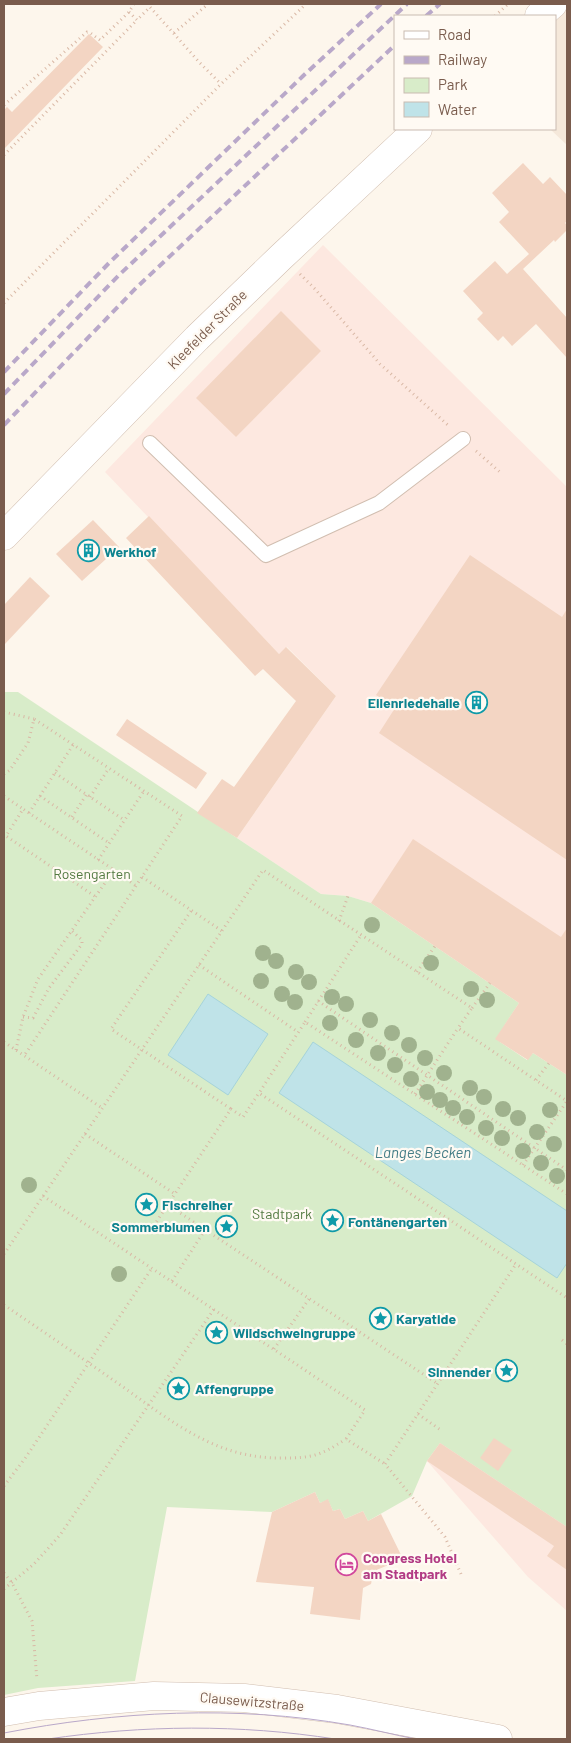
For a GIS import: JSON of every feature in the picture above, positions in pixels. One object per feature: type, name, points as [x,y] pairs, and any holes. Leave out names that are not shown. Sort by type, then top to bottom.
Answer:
[{"type":"street","points":[[540,15],[553,4]]},
{"type":"street","name":"Kleefelder Straße","points":[[4,536],[197,338],[281,256],[417,130]]},
{"type":"street","name":"Clausewitzstraße","points":[[4,1712],[39,1706],[154,1696],[244,1698],[337,1709],[498,1739]]},
{"type":"lane","points":[[150,443],[266,555],[379,503],[463,439]]},
{"type":"path","points":[[4,105],[87,32],[100,40],[129,12],[134,4]]},
{"type":"path","points":[[174,33],[208,4]]},
{"type":"path","points":[[4,303],[221,84],[306,4]]},
{"type":"path","points":[[496,15],[508,4]]},
{"type":"path","points":[[4,155],[150,7],[221,84]]},
{"type":"path","points":[[129,12],[137,20]]},
{"type":"path","points":[[281,256],[315,289],[380,364],[501,473]]},
{"type":"path","points":[[4,712],[34,719],[182,816],[24,1056]]},
{"type":"path","points":[[4,774],[10,770],[28,743],[34,719]]},
{"type":"path","points":[[28,813],[73,744]]},
{"type":"path","points":[[72,817],[109,768]]},
{"type":"path","points":[[55,774],[124,820]]},
{"type":"path","points":[[98,860],[144,791]]},
{"type":"path","points":[[4,796],[136,886]]},
{"type":"path","points":[[40,796],[110,843]]},
{"type":"path","points":[[23,810],[5,836],[96,897]]},
{"type":"path","points":[[16,1050],[23,1017],[38,979],[114,870]]},
{"type":"path","points":[[4,1254],[263,870],[472,1008]]},
{"type":"path","points":[[142,877],[222,931]]},
{"type":"path","points":[[339,921],[348,896]]},
{"type":"path","points":[[191,911],[112,1029],[243,1117],[361,935]]},
{"type":"path","points":[[23,1017],[33,1018],[49,988],[82,944],[82,940],[72,931]]},
{"type":"path","points":[[417,972],[435,946]]},
{"type":"path","points":[[199,965],[298,1032]]},
{"type":"path","points":[[415,1094],[490,983]]},
{"type":"path","points":[[318,1001],[567,1170]]},
{"type":"path","points":[[305,1022],[567,1194]]},
{"type":"path","points":[[458,1028],[567,1101],[523,1165]]},
{"type":"path","points":[[4,1042],[102,1108]]},
{"type":"path","points":[[536,1080],[549,1063]]},
{"type":"path","points":[[259,1092],[567,1298]]},
{"type":"path","points":[[151,1230],[231,1109]]},
{"type":"path","points":[[85,1134],[175,1194]]},
{"type":"path","points":[[4,1305],[183,1428],[219,1447],[243,1455],[264,1458],[306,1458],[328,1451],[346,1439],[365,1410],[43,1196]]},
{"type":"path","points":[[168,1205],[438,1384]]},
{"type":"path","points":[[172,1281],[205,1230]]},
{"type":"path","points":[[385,1464],[516,1264]]},
{"type":"path","points":[[4,1486],[26,1457],[152,1268]]},
{"type":"path","points":[[274,1349],[309,1299]]},
{"type":"path","points":[[4,1589],[34,1564],[60,1535],[214,1309]]},
{"type":"path","points":[[562,1340],[567,1344]]},
{"type":"path","points":[[418,1414],[442,1431]]},
{"type":"path","points":[[346,1439],[385,1464],[445,1536],[461,1574]]},
{"type":"path","points":[[4,1573],[12,1583],[32,1621],[39,1706]]},
{"type":"shaded area","points":[[553,4],[567,4],[567,145],[551,130],[556,130],[555,15]]},
{"type":"shaded area","points":[[323,245],[567,487],[567,1075],[533,1053],[528,1060],[500,1042],[503,1026],[519,1003],[371,903],[348,896],[321,894],[237,838],[336,696],[287,647],[279,654],[105,472]]},
{"type":"shaded area","points":[[567,1259],[567,1611],[528,1577],[427,1461]]},
{"type":"green space","name":"Stadtpark","points":[[4,692],[18,692],[321,894],[348,896],[371,903],[519,1003],[504,1026],[500,1042],[527,1060],[533,1053],[567,1075],[567,1527],[440,1443],[427,1461],[412,1496],[368,1521],[363,1511],[345,1519],[340,1509],[333,1511],[328,1500],[320,1503],[315,1492],[272,1512],[167,1507],[135,1681],[38,1688],[4,1695]]},
{"type":"water","points":[[208,994],[268,1034],[228,1095],[168,1055]]},
{"type":"water","name":"Langes Becken","points":[[313,1042],[567,1211],[567,1263],[557,1278],[279,1093]]},
{"type":"building","points":[[89,34],[103,47],[4,149],[4,110],[7,107],[12,112]]},
{"type":"building","points":[[523,163],[543,184],[550,177],[567,195],[567,221],[565,223],[567,230],[523,269],[567,318],[567,358],[536,324],[512,346],[503,336],[498,341],[477,319],[483,313],[463,291],[495,261],[507,274],[529,254],[499,222],[509,212],[492,193]]},
{"type":"building","points":[[281,311],[321,351],[236,437],[196,398]]},
{"type":"building","points":[[149,516],[279,654],[286,647],[336,696],[237,838],[197,813],[222,779],[234,787],[296,701],[263,669],[255,676],[126,538]]},
{"type":"building","name":"Werkhof","points":[[93,520],[119,547],[82,581],[56,554]]},
{"type":"building","name":"Eilenriedehalle","points":[[470,555],[562,617],[567,609],[567,860],[379,733],[395,708],[376,695]]},
{"type":"building","points":[[30,577],[50,596],[4,645],[4,605]]},
{"type":"building","points":[[127,719],[207,773],[196,789],[116,735]]},
{"type":"building","points":[[413,839],[561,937],[567,928],[567,1075],[533,1053],[528,1060],[495,1039],[519,1003],[371,903]]},
{"type":"building","points":[[494,1438],[512,1450],[498,1471],[480,1458]]},
{"type":"building","points":[[440,1443],[567,1527],[567,1570],[547,1556],[554,1546],[427,1461]]},
{"type":"building","name":"Congress Hotel am Stadtpark","points":[[315,1492],[320,1503],[328,1499],[333,1511],[340,1509],[345,1519],[363,1511],[368,1521],[381,1514],[403,1559],[374,1571],[371,1584],[363,1588],[360,1620],[310,1614],[314,1587],[256,1582],[272,1512]]},
{"type":"tram line","points":[[4,1733],[90,1720],[133,1716],[220,1713],[307,1719],[350,1725],[416,1739]]},
{"type":"tram line","points":[[48,1739],[120,1731],[192,1728],[263,1731],[335,1739]]},
{"type":"railway","points":[[4,372],[109,263],[303,76],[381,4]]},
{"type":"railway","points":[[395,15],[407,4]]},
{"type":"railway","points":[[427,15],[440,4]]},
{"type":"railway","points":[[4,394],[119,275],[394,16]]},
{"type":"railway","points":[[4,425],[136,288],[394,46]]},
{"type":"place","name":"Werkhof","points":[[88,551]]},
{"type":"place","name":"Eilenriedehalle","points":[[476,702]]},
{"type":"place","name":"Fischreiher","points":[[146,1204]]},
{"type":"place","name":"Fontänengarten","points":[[332,1221]]},
{"type":"place","name":"Sommerblumen","points":[[226,1226]]},
{"type":"place","name":"Karyatide","points":[[380,1318]]},
{"type":"place","name":"Wildschweingruppe","points":[[217,1332]]},
{"type":"place","name":"Sinnender","points":[[507,1371]]},
{"type":"place","name":"Affengruppe","points":[[179,1388]]},
{"type":"place","name":"Congress Hotel am Stadtpark","points":[[347,1565]]},
{"type":"park label","name":"Rosengarten","points":[[92,873]]}]
